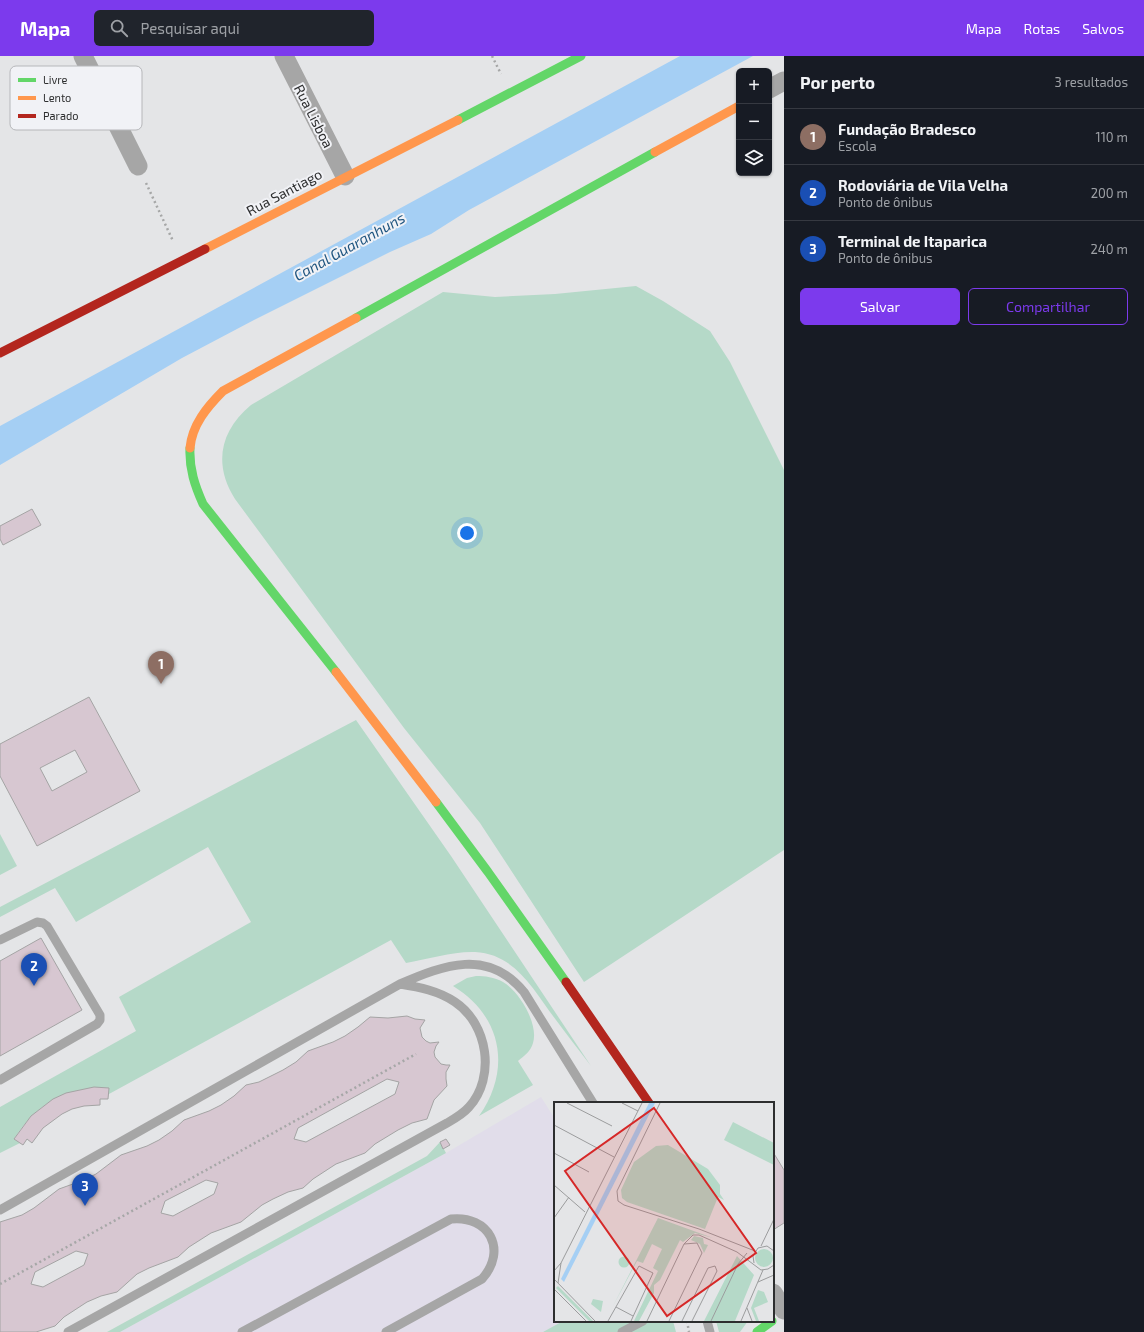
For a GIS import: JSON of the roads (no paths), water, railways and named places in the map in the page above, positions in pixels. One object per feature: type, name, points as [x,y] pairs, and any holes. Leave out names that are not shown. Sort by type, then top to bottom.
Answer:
[{"type":"street","points":[[83,56],[88,66]]},
{"type":"street","name":"Rua Lisboa","points":[[284,56],[345,176]]},
{"type":"street","name":"Rua Santiago","points":[[0,353],[581,56]]},
{"type":"street","points":[[772,88],[784,81]]},
{"type":"street","points":[[648,1102],[548,955],[487,871],[417,778],[203,504],[192,479],[189,466],[189,452],[196,425],[203,412],[212,401],[224,391],[736,108]]},
{"type":"street","points":[[120,130],[138,166]]},
{"type":"street","points":[[757,1332],[767,1322]]},
{"type":"lane","points":[[0,940],[37,922],[43,922],[47,926],[100,1015],[100,1020],[97,1024],[0,1080]]},
{"type":"lane","points":[[0,1210],[400,984],[427,972],[443,968],[471,964],[485,966],[507,975],[516,982],[524,992],[592,1102]]},
{"type":"lane","points":[[68,1332],[447,1123],[469,1108],[480,1090],[485,1071],[485,1049],[478,1028],[465,1010],[446,996],[400,984]]},
{"type":"lane","points":[[242,1332],[451,1218],[469,1219],[478,1223],[485,1229],[491,1236],[495,1254],[491,1268],[482,1279],[386,1332]]},
{"type":"lane","points":[[622,1332],[641,1322]]},
{"type":"lane","points":[[707,1322],[710,1332]]},
{"type":"water","name":"Canal Guaranhuns","points":[[680,56],[753,56],[469,210],[431,234],[390,252],[182,358],[0,465],[0,426]]},
{"type":"place","name":"Fundação Bradesco","points":[[161,684]]},
{"type":"place","name":"Rodoviária de Vila Velha","points":[[34,986]]},
{"type":"place","name":"Terminal de Itaparica","points":[[85,1206]]}]
